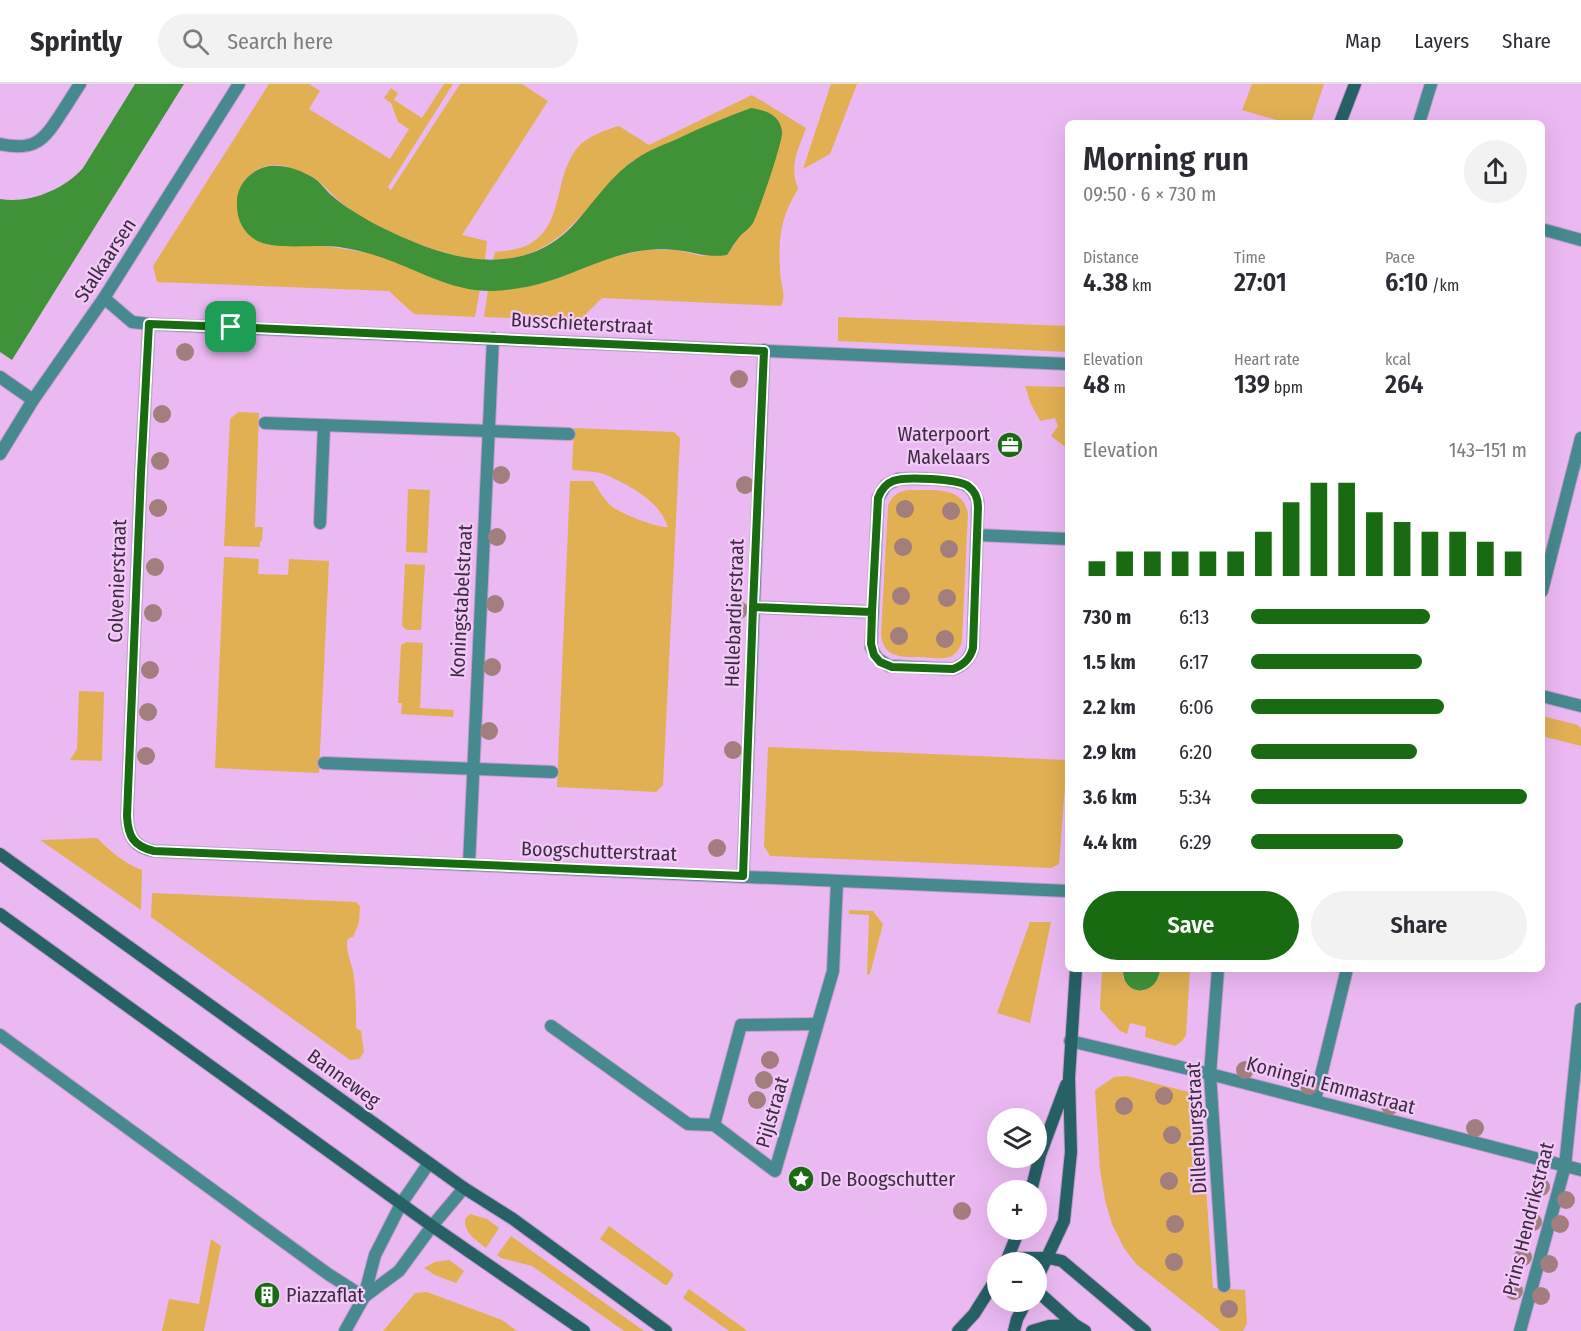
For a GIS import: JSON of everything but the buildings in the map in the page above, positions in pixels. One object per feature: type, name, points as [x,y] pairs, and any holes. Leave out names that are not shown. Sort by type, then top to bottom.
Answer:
[{"type":"main road","points":[[1341,120],[1355,84]]},
{"type":"main road","name":"Banneweg","points":[[0,854],[666,1331]]},
{"type":"main road","points":[[0,914],[432,1227],[584,1331]]},
{"type":"main road","points":[[1076,972],[1069,1078],[1071,1152],[1064,1221],[1048,1258],[1062,1261],[1145,1331]]},
{"type":"main road","points":[[1034,1180],[1040,1155],[1069,1078]]},
{"type":"main road","points":[[958,1331],[974,1314],[987,1293]]},
{"type":"main road","points":[[1047,1300],[1080,1328]]},
{"type":"main road","points":[[1014,1331],[1021,1312]]},
{"type":"main road","points":[[1032,1331],[1049,1326],[1080,1328]]},
{"type":"street","points":[[0,144],[27,146],[40,140],[50,132],[80,84]]},
{"type":"street","name":"Stalkaarsen","points":[[0,454],[33,400],[104,298],[239,84]]},
{"type":"street","points":[[1420,120],[1431,84]]},
{"type":"street","points":[[1545,231],[1581,240]]},
{"type":"street","name":"Busschieterstraat","points":[[104,298],[132,322],[149,324],[1065,364]]},
{"type":"street","name":"Colvenierstraat","points":[[132,838],[127,828],[127,816],[149,324]]},
{"type":"street","name":"Koningstabelstraat","points":[[469,865],[493,338]]},
{"type":"street","name":"Hellebardierstraat","points":[[743,876],[764,351]]},
{"type":"street","points":[[0,377],[33,400]]},
{"type":"street","points":[[265,423],[569,434]]},
{"type":"street","points":[[320,523],[324,425]]},
{"type":"street","points":[[1545,579],[1581,438]]},
{"type":"street","points":[[904,479],[957,481],[968,486],[978,502],[973,648],[969,659],[953,669],[892,667],[884,664],[871,648],[872,612],[877,503],[886,485],[904,479]]},
{"type":"street","points":[[977,535],[1065,539]]},
{"type":"street","points":[[753,607],[872,612]]},
{"type":"street","points":[[1545,697],[1581,706]]},
{"type":"street","points":[[324,763],[552,772]]},
{"type":"street","name":"Boogschutterstraat","points":[[132,838],[143,848],[154,851],[1065,891]]},
{"type":"street","name":"Pijlstraat","points":[[714,1125],[775,1171],[833,971],[837,881]]},
{"type":"street","name":"Dillenburgstraat","points":[[1218,972],[1210,1074],[1224,1286]]},
{"type":"street","points":[[1315,1100],[1346,972]]},
{"type":"street","name":"Prins Hendrikstraat","points":[[1520,1331],[1564,1166],[1581,1009]]},
{"type":"street","points":[[551,1026],[688,1124],[714,1125],[741,1025],[817,1024]]},
{"type":"street","points":[[0,1035],[328,1274],[364,1297]]},
{"type":"street","name":"Koningin Emmastraat","points":[[1070,1041],[1315,1100],[1581,1170]]},
{"type":"street","points":[[345,1331],[364,1297],[375,1255],[401,1204],[429,1163]]},
{"type":"street","points":[[364,1297],[399,1271],[464,1188]]},
{"type":"shaded area","points":[[135,84],[184,84],[12,360],[0,352],[0,199],[22,199],[45,194],[75,176],[83,168]]},
{"type":"shaded area","points":[[269,84],[309,84],[320,91],[309,109],[390,159],[409,129],[398,122],[391,103],[384,98],[391,88],[398,93],[394,100],[422,118],[444,84],[453,84],[388,187],[391,190],[460,84],[522,84],[548,101],[462,235],[487,241],[485,260],[452,255],[395,234],[361,217],[314,178],[288,167],[272,165],[257,170],[245,180],[238,195],[268,245],[326,246],[369,253],[480,289],[475,317],[414,314],[389,291],[157,282],[153,266]]},
{"type":"shaded area","points":[[831,84],[857,84],[830,154],[803,169]]},
{"type":"shaded area","points":[[1252,84],[1324,84],[1312,120],[1277,120],[1242,110]]},
{"type":"shaded area","points":[[752,95],[806,128],[794,165],[798,189],[784,218],[780,237],[783,293],[781,306],[602,298],[579,321],[484,317],[488,290],[646,250],[676,250],[703,256],[733,247],[738,237],[752,224],[634,160],[557,238],[539,249],[518,257],[493,260],[495,252],[526,246],[539,238],[553,214],[570,159],[578,147],[587,140],[619,126],[649,145]]},
{"type":"shaded area","points":[[751,108],[775,117],[781,126],[782,137],[753,223],[740,236],[727,255],[707,255],[665,249],[634,252],[609,258],[535,285],[507,290],[480,291],[442,282],[388,259],[353,250],[330,246],[287,246],[260,242],[250,236],[238,217],[237,197],[244,181],[257,170],[281,166],[298,170],[314,178],[348,208],[395,234],[420,244],[469,258],[514,258],[554,242],[577,221],[627,165],[641,156],[705,126]]},
{"type":"shaded area","points":[[838,317],[1065,326],[1065,352],[838,341]]},
{"type":"shaded area","points":[[1025,386],[1065,387],[1065,447],[1051,436],[1058,426],[1055,418],[1040,421]]},
{"type":"shaded area","points":[[238,412],[259,413],[255,527],[263,527],[260,547],[224,546],[230,419]]},
{"type":"shaded area","points":[[574,428],[674,432],[680,438],[663,785],[656,792],[557,787],[570,481],[593,481],[610,505],[647,523],[668,527],[654,505],[633,489],[602,474],[572,470]]},
{"type":"shaded area","points":[[408,489],[430,490],[427,553],[406,552]]},
{"type":"shaded area","points":[[909,490],[936,490],[953,494],[965,504],[968,513],[962,640],[956,653],[946,658],[903,657],[890,653],[886,649],[881,634],[888,506],[896,495]]},
{"type":"shaded area","points":[[224,557],[259,559],[258,574],[288,575],[289,559],[329,561],[319,773],[215,768]]},
{"type":"shaded area","points":[[405,564],[425,565],[421,630],[407,630],[402,626]]},
{"type":"shaded area","points":[[407,642],[423,643],[420,708],[454,710],[453,717],[401,714],[402,703],[398,703],[401,645]]},
{"type":"shaded area","points":[[79,691],[104,692],[102,761],[70,760],[77,749]]},
{"type":"shaded area","points":[[1545,717],[1578,725],[1581,729],[1581,746],[1545,737]]},
{"type":"shaded area","points":[[768,747],[1065,760],[1059,864],[1051,868],[770,856],[764,846]]},
{"type":"shaded area","points":[[97,838],[118,857],[142,870],[141,910],[40,840]]},
{"type":"shaded area","points":[[152,893],[356,902],[360,906],[359,923],[353,937],[347,940],[347,946],[354,978],[356,1028],[361,1031],[364,1052],[359,1059],[350,1060],[151,917]]},
{"type":"shaded area","points":[[850,910],[873,911],[883,924],[870,974],[867,975],[869,915],[850,914],[848,912]]},
{"type":"shaded area","points":[[1030,922],[1051,922],[1030,1023],[997,1013]]},
{"type":"shaded area","points":[[1102,972],[1123,972],[1123,978],[1143,991],[1159,977],[1160,972],[1190,972],[1186,1035],[1175,1046],[1145,1037],[1146,1027],[1130,1023],[1127,1034],[1120,1031],[1100,1009]]},
{"type":"shaded area","points":[[1123,972],[1159,972],[1153,985],[1147,989],[1134,989],[1124,978]]},
{"type":"shaded area","points":[[1127,1076],[1196,1094],[1200,1101],[1213,1288],[1245,1290],[1247,1323],[1243,1331],[1221,1331],[1136,1264],[1124,1248],[1112,1224],[1100,1170],[1095,1090],[1114,1077]]},
{"type":"shaded area","points":[[470,1214],[487,1219],[499,1228],[486,1248],[471,1236],[466,1228],[465,1219]]},
{"type":"shaded area","points":[[609,1226],[673,1273],[667,1285],[600,1239]]},
{"type":"shaded area","points":[[511,1236],[644,1331],[624,1331],[532,1266],[501,1258],[497,1255]]},
{"type":"shaded area","points":[[211,1239],[221,1246],[204,1331],[162,1331],[169,1299],[199,1304]]},
{"type":"shaded area","points":[[449,1260],[464,1271],[456,1283],[424,1268],[435,1262]]},
{"type":"shaded area","points":[[689,1289],[746,1331],[729,1331],[683,1298]]},
{"type":"shaded area","points":[[427,1292],[502,1320],[517,1331],[383,1331],[415,1293]]},
{"type":"place","name":"Waterpoort Makelaars","points":[[1010,445]]},
{"type":"place","name":"De Boogschutter","points":[[801,1179]]},
{"type":"place","name":"Piazzaflat","points":[[267,1295]]},
{"type":"route","points":[[231,327],[149,324],[127,816],[127,828],[132,838],[143,848],[154,851],[743,876],[753,607],[872,612],[878,498],[886,485],[898,479],[957,481],[968,486],[978,502],[971,654],[967,662],[953,669],[889,666],[880,662],[871,648],[872,612],[813,609],[753,607],[764,351],[231,327]]}]
